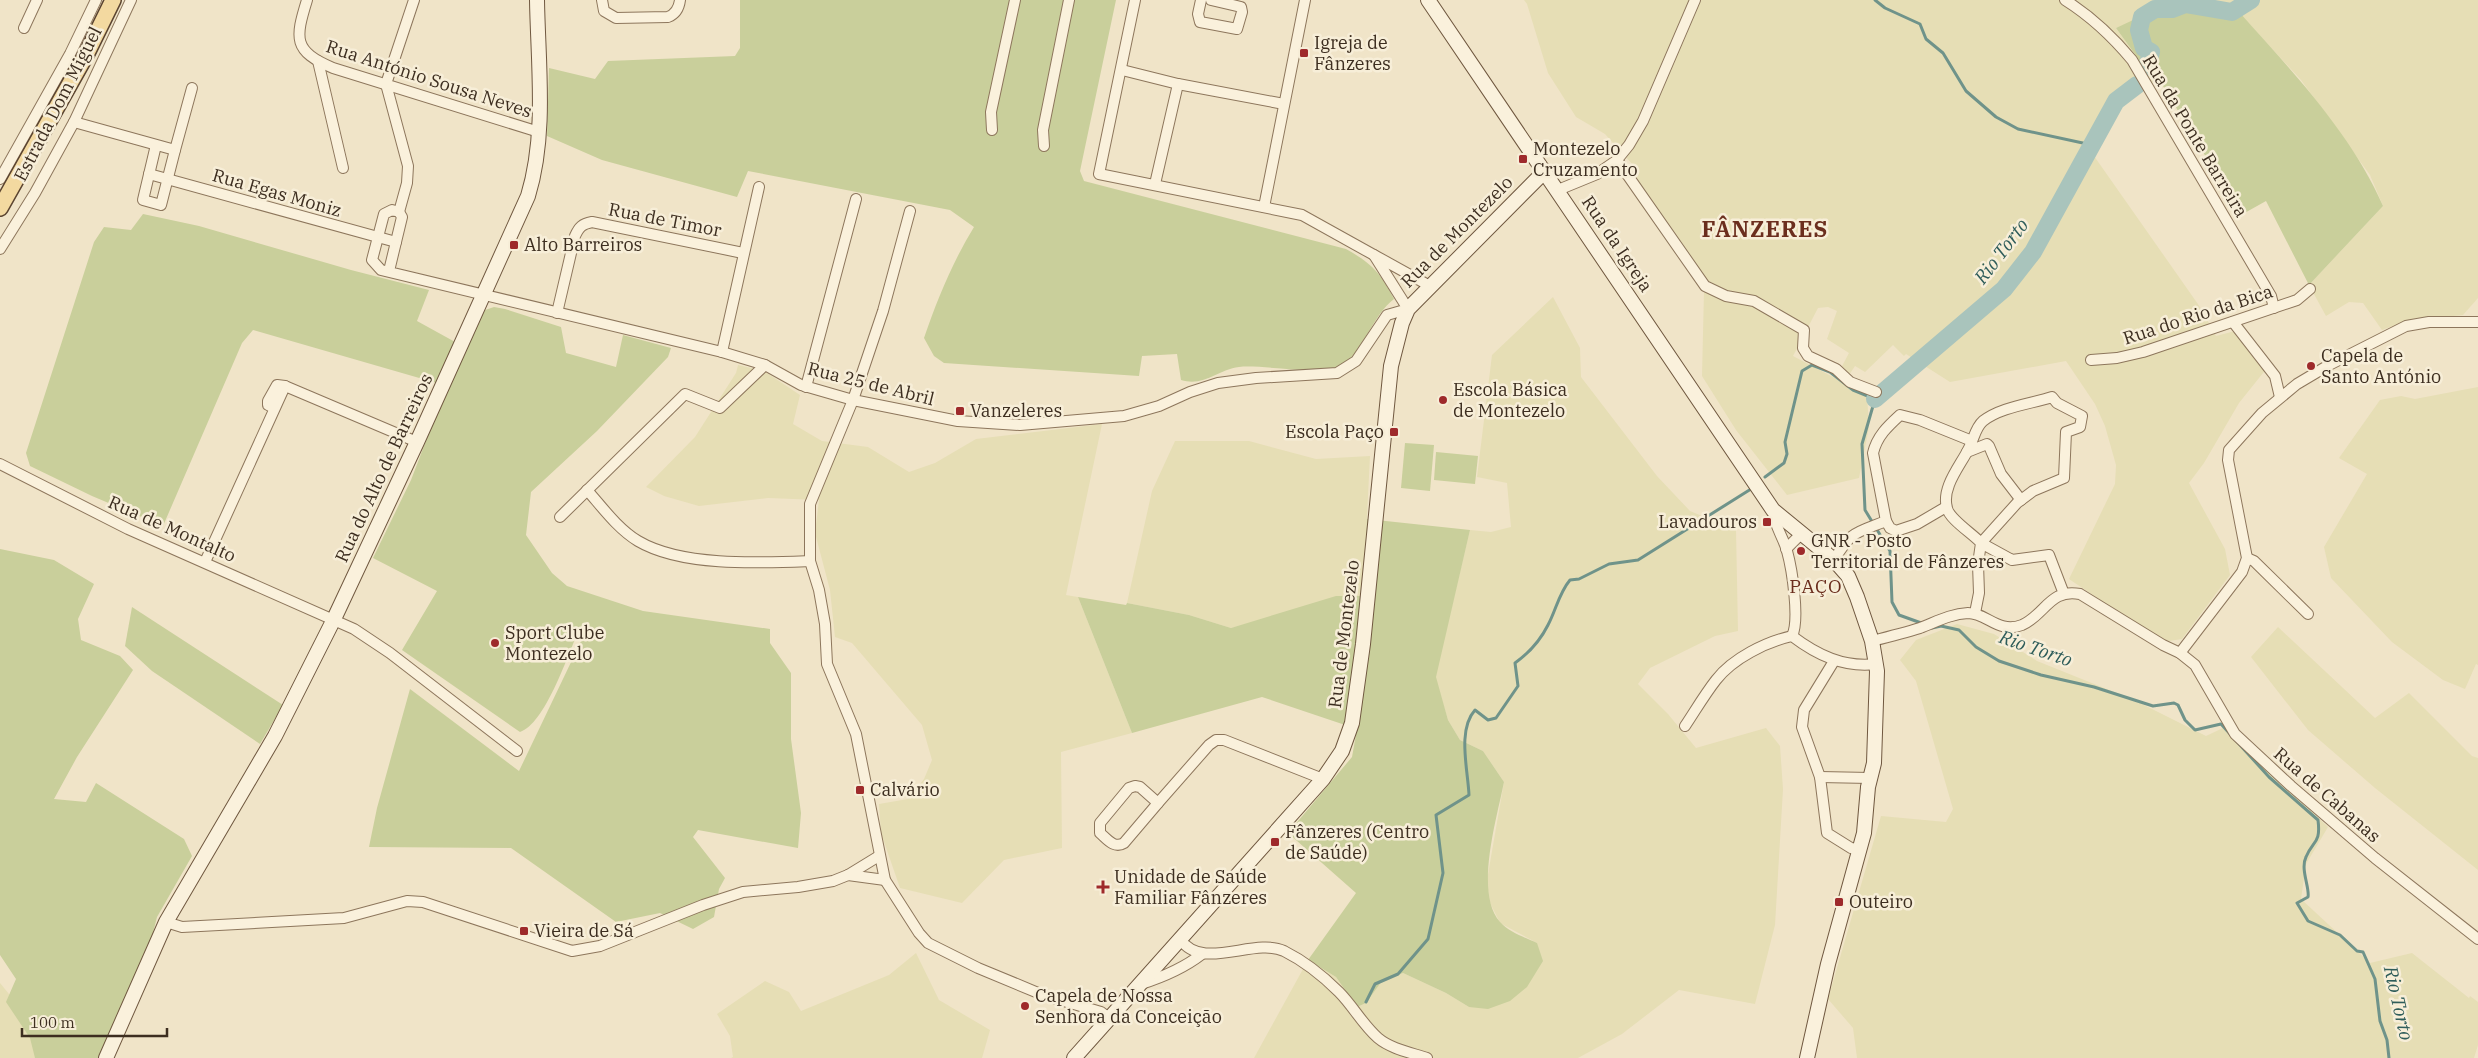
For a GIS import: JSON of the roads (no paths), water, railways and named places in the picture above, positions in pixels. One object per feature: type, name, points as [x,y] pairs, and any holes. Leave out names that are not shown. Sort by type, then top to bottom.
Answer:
[{"type":"main road","name":"Estrada Dom Miguel","points":[[0,208],[74,77],[113,0]]},
{"type":"street","points":[[24,28],[37,0]]},
{"type":"street","name":"Estrada Dom Miguel","points":[[0,179],[70,54],[96,0]]},
{"type":"street","name":"Estrada Dom Miguel","points":[[0,249],[35,193],[74,122],[131,0]]},
{"type":"street","name":"Rua António Sousa Neves","points":[[307,0],[299,24],[299,41],[303,50],[318,61],[539,132]]},
{"type":"street","points":[[399,212],[407,183],[408,166],[386,84],[414,0]]},
{"type":"street","name":"Rua do Alto de Barreiros","points":[[106,1058],[166,922],[276,736],[334,619],[417,442],[528,196],[535,174],[539,132],[538,0]]},
{"type":"street","points":[[602,0],[604,10],[616,18],[668,17],[673,15],[678,9],[680,0]]},
{"type":"street","points":[[992,130],[991,112],[1015,0]]},
{"type":"street","points":[[1044,146],[1043,130],[1069,0]]},
{"type":"street","points":[[1135,0],[1100,174],[1302,215],[1430,286]]},
{"type":"street","points":[[1201,0],[1198,14],[1200,22],[1237,29],[1242,12],[1241,7],[1211,0]]},
{"type":"street","points":[[1264,207],[1305,0]]},
{"type":"street","name":"Rua da Igreja","points":[[1428,0],[1773,510],[1834,560],[1848,576],[1857,597],[1872,641],[1876,664],[1874,763],[1870,778],[1860,850],[1828,964],[1807,1058]]},
{"type":"street","points":[[1558,190],[1597,174],[1617,160],[1629,145],[1643,121],[1695,0]]},
{"type":"street","name":"Rua da Ponte Barreira","points":[[2065,0],[2088,14],[2112,36],[2132,60],[2271,296],[2274,308]]},
{"type":"street","points":[[318,61],[343,168]]},
{"type":"street","points":[[1122,70],[1178,84],[1284,104]]},
{"type":"street","points":[[1155,184],[1178,84]]},
{"type":"street","points":[[156,146],[143,200],[161,205],[192,88]]},
{"type":"street","points":[[74,122],[175,150]]},
{"type":"street","points":[[1617,160],[1705,286],[1726,296],[1754,301],[1804,330],[1803,348],[1808,356],[1836,369],[1850,382],[1876,392]]},
{"type":"street","name":"Rua de Montezelo","points":[[1074,1058],[1323,779],[1342,751],[1352,723],[1364,634],[1391,366],[1396,340],[1408,309],[1545,171]]},
{"type":"street","name":"Rua Egas Moniz","points":[[149,174],[396,242]]},
{"type":"street","points":[[722,352],[758,187]]},
{"type":"street","points":[[806,387],[856,199]]},
{"type":"street","points":[[389,272],[402,217],[399,212],[392,210],[384,214],[372,260],[381,270],[483,296]]},
{"type":"street","points":[[910,211],[883,311],[853,400],[810,504],[810,561],[820,590],[825,624],[827,664],[856,734],[885,880],[919,933],[928,943],[978,968],[1035,992],[1102,1012],[1109,1018]]},
{"type":"street","name":"Rua de Timor","points":[[557,313],[575,236],[584,223],[592,222],[744,253]]},
{"type":"street","points":[[1374,255],[1408,309]]},
{"type":"street","name":"Rua do Rio da Bica","points":[[2091,360],[2118,358],[2143,352],[2297,300],[2310,289]]},
{"type":"street","name":"Rua 25 de Abril","points":[[483,296],[722,352],[765,366],[806,387],[853,400],[958,421],[1020,425],[1124,416],[1159,406],[1190,392],[1218,383],[1256,378],[1337,373],[1356,361],[1387,315],[1408,309]]},
{"type":"street","points":[[2233,322],[2274,376],[2280,397]]},
{"type":"street","points":[[2180,653],[2242,572],[2247,558],[2228,460],[2230,450],[2262,413],[2297,384],[2329,365],[2406,326],[2429,322],[2478,322]]},
{"type":"street","points":[[560,517],[685,394],[720,408],[765,366]]},
{"type":"street","points":[[205,562],[284,386],[417,442]]},
{"type":"street","points":[[1872,641],[1920,628],[1944,618],[1960,614],[1975,613],[1989,622],[2004,627],[2021,625],[2037,615],[2047,603],[2064,594],[2049,555],[2012,560],[1981,543],[1952,518],[1946,507],[1953,476],[1967,452],[1977,428],[1984,420],[2004,411],[2052,397],[2057,403],[2082,416],[2080,427],[2066,432],[2064,478],[2033,491],[2021,500],[1981,543],[1978,564],[1979,593],[1975,613]]},
{"type":"street","points":[[1946,507],[1923,518],[1917,524],[1896,532],[1890,528],[1886,520],[1873,452],[1886,427],[1900,415],[1920,420],[1972,441]]},
{"type":"street","points":[[1967,452],[1987,444],[2002,474],[2021,500]]},
{"type":"street","name":"Rua de Montalto","points":[[0,464],[128,529],[334,619],[390,652],[517,751]]},
{"type":"street","points":[[587,490],[618,524],[637,540],[664,553],[759,563],[810,561]]},
{"type":"street","points":[[1773,510],[1774,523],[1786,549],[1793,581],[1797,623],[1792,636]]},
{"type":"street","points":[[1834,560],[1847,539],[1886,520]]},
{"type":"street","points":[[1786,549],[1801,534]]},
{"type":"street","points":[[2247,558],[2254,561],[2308,614]]},
{"type":"street","name":"Rua de Cabanas","points":[[2064,594],[2080,594],[2163,645],[2180,653],[2195,665],[2235,734],[2291,786],[2375,858],[2478,939]]},
{"type":"street","points":[[1685,726],[1717,679],[1732,665],[1773,640],[1792,636],[1834,661],[1861,666],[1876,664]]},
{"type":"street","points":[[1834,661],[1804,710],[1802,727],[1820,777],[1827,833],[1851,848],[1860,850]]},
{"type":"street","points":[[1158,803],[1140,787],[1129,788],[1100,823],[1100,833],[1114,845],[1119,846],[1158,803],[1209,745],[1216,740],[1224,740],[1323,779]]},
{"type":"street","points":[[1820,777],[1870,778]]},
{"type":"street","points":[[166,922],[182,927],[344,918],[407,901],[423,902],[572,951],[600,946],[703,905],[743,892],[798,887],[834,880],[848,875],[879,856]]},
{"type":"street","points":[[848,875],[885,880]]},
{"type":"street","points":[[1180,939],[1189,950],[1202,954],[1280,950],[1310,967],[1339,992],[1379,1039],[1391,1046],[1427,1058]]},
{"type":"street","points":[[1139,984],[1160,978],[1193,961],[1202,954]]},
{"type":"waterway","points":[[1875,0],[1885,8],[1920,24],[1926,39],[1943,53],[1966,91],[1996,117],[2018,129],[2092,145]]},
{"type":"waterway","name":"Rio Torto","points":[[2147,67],[2151,52],[2144,48],[2139,30],[2142,17],[2155,9],[2172,9],[2185,4],[2232,12],[2251,0]]},
{"type":"waterway","name":"Rio Torto","points":[[1875,399],[2004,289],[2033,252],[2116,101],[2137,85]]},
{"type":"waterway","name":"Rio Torto","points":[[1765,477],[1784,463],[1787,454],[1785,442],[1802,371],[1812,365],[1830,372],[1853,390],[1875,399],[1862,444],[1865,510],[1890,551],[1892,602],[1899,615],[1924,624]]},
{"type":"waterway","points":[[1366,1002],[1375,984],[1398,974],[1428,939],[1443,873],[1436,815],[1469,795],[1465,739],[1466,728],[1470,718],[1475,710],[1488,720],[1496,718],[1518,686],[1515,663],[1538,641],[1551,619],[1563,590],[1570,580],[1579,579],[1609,564],[1638,560],[1751,489]]},
{"type":"waterway","name":"Rio Torto","points":[[1932,628],[1941,626],[1959,630],[1976,647],[1999,661],[2041,675],[2094,687],[2153,706],[2174,703],[2178,705],[2185,720],[2195,730],[2221,724],[2269,777],[2318,820],[2317,838],[2304,862],[2308,897],[2297,903],[2308,921],[2340,935],[2357,951],[2363,952],[2375,979],[2380,1021],[2387,1040],[2389,1058]]},
{"type":"place","name":"Igreja de Fânzeres","points":[[1304,53]]},
{"type":"place","name":"Montezelo Cruzamento","points":[[1523,159]]},
{"type":"place","name":"Alto Barreiros","points":[[514,245]]},
{"type":"place","name":"Capela de Santo António","points":[[2311,366]]},
{"type":"place","name":"Escola Básica de Montezelo","points":[[1443,400]]},
{"type":"place","name":"Vanzeleres","points":[[960,411]]},
{"type":"place","name":"Escola Paço","points":[[1394,432]]},
{"type":"place","name":"Lavadouros","points":[[1767,522]]},
{"type":"place","name":"GNR - Posto Territorial de Fânzeres","points":[[1801,551]]},
{"type":"place","name":"Sport Clube Montezelo","points":[[495,643]]},
{"type":"place","name":"Calvário","points":[[860,790]]},
{"type":"place","name":"Fânzeres (Centro de Saúde)","points":[[1275,842]]},
{"type":"place","name":"Unidade de Saúde Familiar Fânzeres","points":[[1103,887]]},
{"type":"place","name":"Outeiro","points":[[1839,902]]},
{"type":"place","name":"Vieira de Sá","points":[[524,931]]},
{"type":"place","name":"Capela de Nossa Senhora da Conceição","points":[[1025,1006]]},
{"type":"district","name":"FÂNZERES","points":[[1765,229]]},
{"type":"district","name":"PAÇO","points":[[1816,586]]}]
